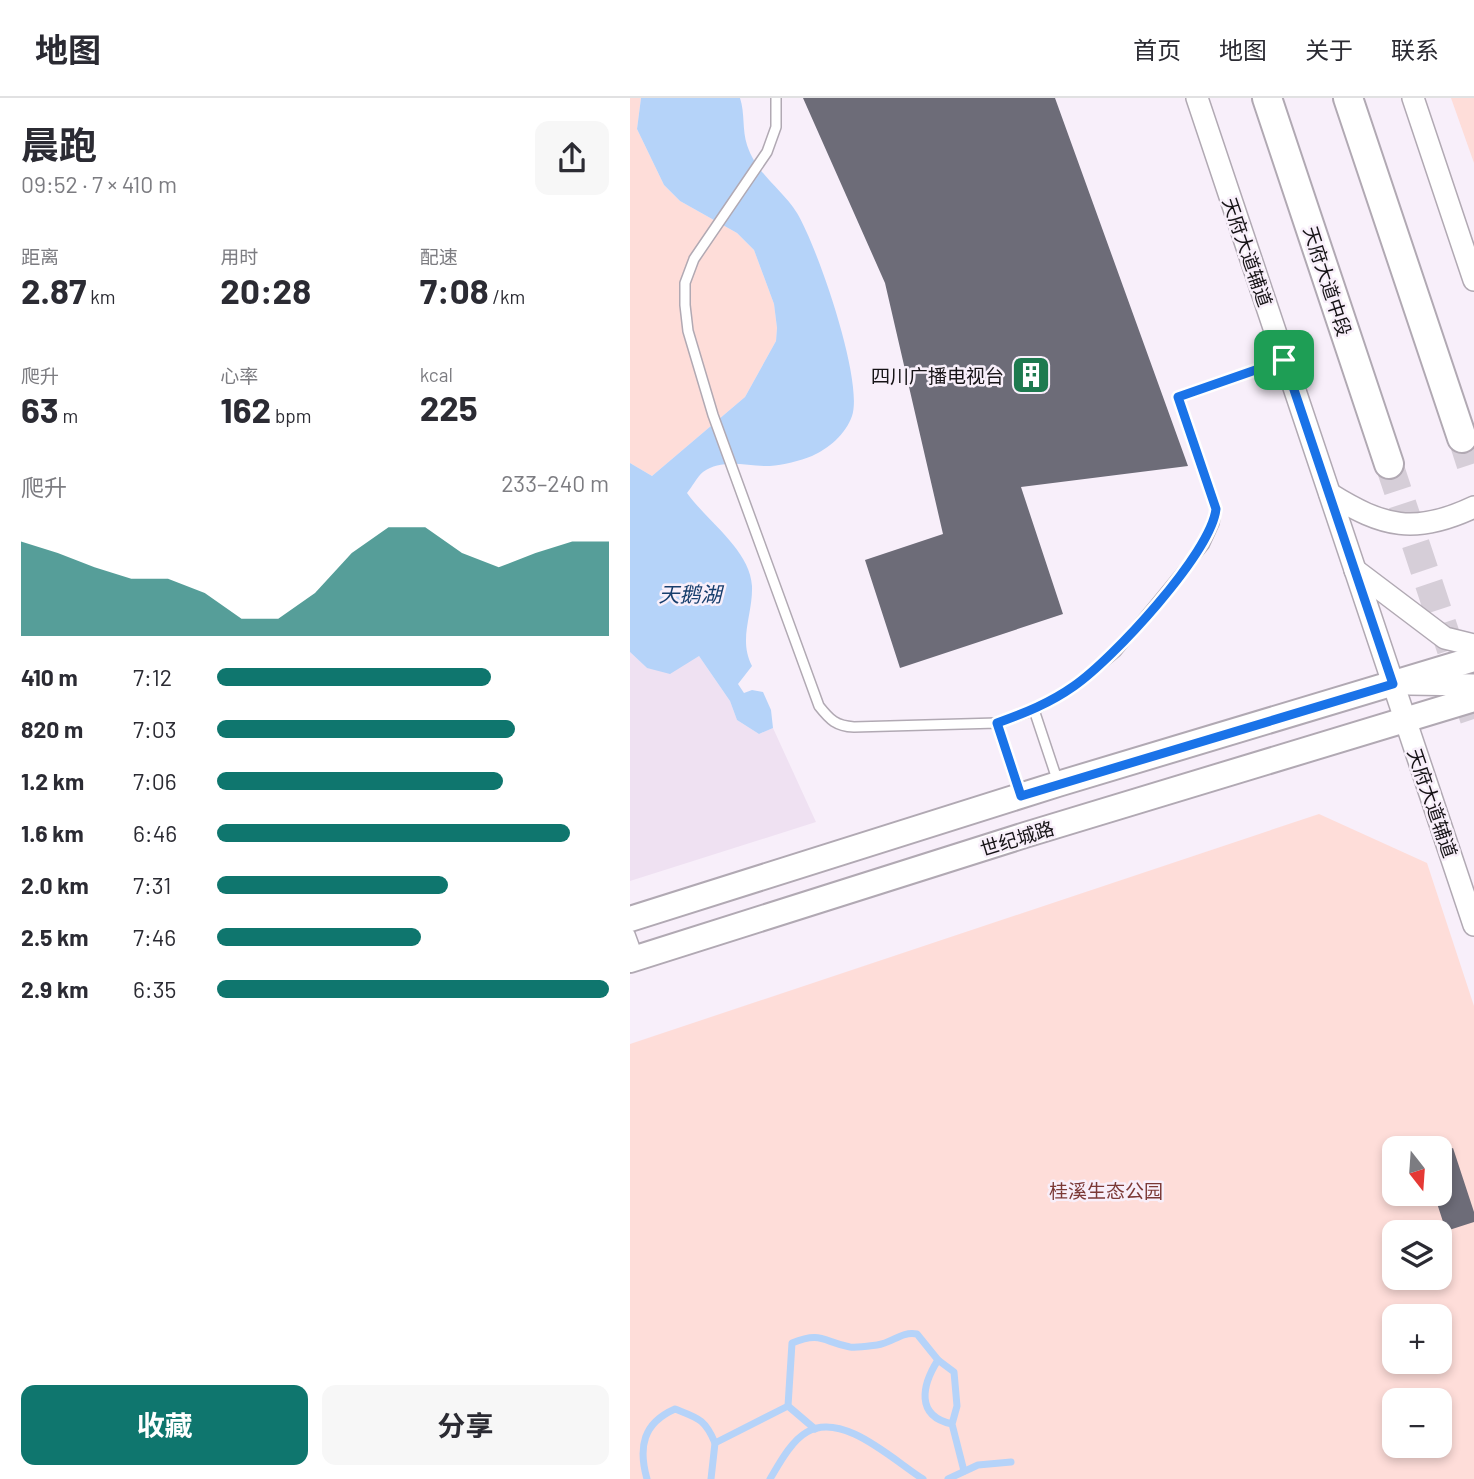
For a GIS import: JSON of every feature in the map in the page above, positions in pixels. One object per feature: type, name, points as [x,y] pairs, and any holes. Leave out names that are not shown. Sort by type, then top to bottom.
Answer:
[{"type":"main road","name":"天府大道中段","points":[[1267,98],[1389,464]]},
{"type":"main road","points":[[1348,98],[1462,438]]},
{"type":"main road","name":"世纪城路","points":[[630,919],[1058,784],[1474,659]]},
{"type":"main road","name":"世纪城路","points":[[634,959],[1474,699]]},
{"type":"street","name":"天府大道辅道","points":[[1197,98],[1474,925]]},
{"type":"street","points":[[1413,98],[1474,280]]},
{"type":"street","points":[[1329,494],[1367,517],[1390,523],[1417,524],[1448,518],[1474,507]]},
{"type":"street","points":[[1355,570],[1445,638],[1474,645]]},
{"type":"street","points":[[1393,684],[1474,685]]},
{"type":"lane","points":[[776,98],[776,127],[761,160],[694,259],[685,283],[685,305],[688,331],[713,415],[819,706],[831,721],[854,727],[997,723],[1034,710],[1075,686],[1116,652],[1204,545],[1214,523],[1216,509],[1178,397],[1284,360]]},
{"type":"lane","points":[[1034,710],[1058,784]]},
{"type":"lane","points":[[997,723],[1021,796]]},
{"type":"lane","points":[[630,934],[634,959]]},
{"type":"shaded area","points":[[630,652],[647,668],[699,656],[730,701],[737,720],[759,734],[773,728],[816,822],[630,881]]},
{"type":"green space","points":[[630,98],[641,98],[637,129],[664,185],[680,201],[737,233],[754,250],[774,304],[777,328],[776,341],[745,397],[652,476],[630,463]]},
{"type":"green space","points":[[1451,98],[1474,98],[1474,163]]},
{"type":"green space","name":"桂溪生态公园","points":[[1319,814],[1427,863],[1474,1006],[1474,1479],[630,1479],[630,1044]]},
{"type":"water","name":"天鹅湖","points":[[641,98],[740,98],[745,139],[751,156],[797,213],[816,254],[836,314],[851,374],[854,399],[852,416],[841,435],[824,449],[807,458],[780,465],[728,464],[711,467],[701,474],[687,493],[736,548],[749,573],[752,597],[746,646],[752,666],[738,684],[744,693],[752,690],[763,692],[771,710],[773,728],[759,734],[737,720],[730,701],[699,656],[670,674],[647,668],[630,652],[630,463],[652,476],[745,397],[776,341],[777,328],[774,304],[754,250],[737,233],[680,201],[664,185],[637,129]]},
{"type":"building","name":"四川广播电视台","points":[[803,98],[1055,98],[1188,466],[1021,487],[1063,614],[900,668],[865,560],[943,534],[885,283]]},
{"type":"building","points":[[1452,1148],[1474,1212],[1474,1222],[1452,1229],[1452,1220],[1442,1220],[1438,1206],[1452,1206]]},
{"type":"waterway","points":[[815,1429],[788,1406],[792,1343],[816,1338],[860,1347],[883,1344],[906,1334],[917,1334],[938,1360]]},
{"type":"waterway","points":[[952,1424],[932,1414],[925,1398],[928,1379],[938,1360],[954,1372],[957,1406],[952,1424],[964,1471]]},
{"type":"waterway","points":[[711,1479],[715,1443],[788,1406]]},
{"type":"waterway","points":[[647,1479],[643,1457],[646,1437],[656,1421],[675,1409],[700,1420],[715,1443]]},
{"type":"waterway","points":[[770,1479],[796,1441],[807,1432],[821,1427],[836,1428],[868,1441],[923,1479]]},
{"type":"waterway","points":[[948,1479],[978,1465],[1011,1462]]},
{"type":"tunnel","points":[[1462,438],[1474,475]]},
{"type":"tunnel","points":[[1389,464],[1474,719]]},
{"type":"place","name":"四川广播电视台","points":[[1031,375]]},
{"type":"route","points":[[1284,360],[1393,684],[1021,796],[997,723],[1034,710],[1075,686],[1116,652],[1204,545],[1214,523],[1216,509],[1178,397],[1284,360]]}]
